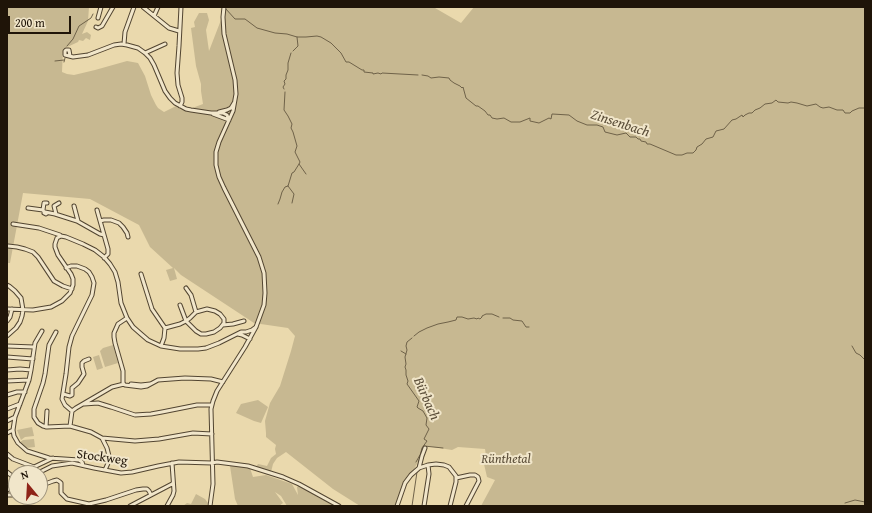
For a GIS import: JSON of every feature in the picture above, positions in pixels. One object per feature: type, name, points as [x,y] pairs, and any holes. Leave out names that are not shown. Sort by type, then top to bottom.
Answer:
[{"type":"street","points":[[98,18],[101,7]]},
{"type":"street","points":[[96,27],[98,28],[102,26],[113,7]]},
{"type":"street","points":[[124,44],[125,32],[134,7]]},
{"type":"street","points":[[143,7],[169,28],[179,31]]},
{"type":"street","points":[[154,16],[158,7]]},
{"type":"street","points":[[180,106],[182,98],[178,85],[177,73],[181,7]]},
{"type":"street","points":[[210,505],[213,484],[212,405],[214,397],[251,337],[260,316],[264,300],[264,278],[259,257],[217,171],[216,161],[218,146],[236,102],[236,87],[223,28],[224,7]]},
{"type":"street","points":[[73,57],[88,55],[124,44],[138,48],[150,58],[165,91],[170,98],[180,106],[191,110],[212,113],[229,120]]},
{"type":"street","points":[[145,53],[165,44]]},
{"type":"street","points":[[212,113],[227,110],[236,102]]},
{"type":"street","points":[[45,212],[44,203],[47,203]]},
{"type":"street","points":[[56,214],[54,206],[59,203]]},
{"type":"street","points":[[74,206],[78,221]]},
{"type":"street","points":[[28,208],[56,214],[78,221],[104,235]]},
{"type":"street","points":[[97,210],[108,250],[108,254],[104,258]]},
{"type":"street","points":[[100,221],[110,220],[119,223],[127,233],[128,238]]},
{"type":"street","points":[[13,224],[39,228],[52,232],[95,250],[110,264],[115,272],[121,302],[127,318],[133,327],[148,340],[161,346],[180,350],[198,349],[214,345],[236,334],[252,330],[256,327]]},
{"type":"street","points":[[52,232],[57,238]]},
{"type":"street","points":[[7,309],[33,310],[52,307],[66,298],[70,293],[73,285],[73,279],[59,258],[55,244],[57,238],[60,236]]},
{"type":"street","points":[[8,246],[17,246],[33,252],[54,280],[63,286],[72,289]]},
{"type":"street","points":[[66,268],[77,266],[85,269],[89,272],[94,283],[92,295],[70,341],[62,399],[65,405],[72,411]]},
{"type":"street","points":[[141,274],[152,309],[165,328],[161,346]]},
{"type":"street","points":[[7,285],[21,298],[23,310],[20,322],[7,336]]},
{"type":"street","points":[[186,288],[196,312]]},
{"type":"street","points":[[180,305],[186,321],[201,334],[214,332],[223,325],[244,321]]},
{"type":"street","points":[[7,321],[10,317],[12,309]]},
{"type":"street","points":[[165,328],[180,324],[196,312],[207,309],[218,312],[222,316],[224,322],[223,325]]},
{"type":"street","points":[[123,384],[123,371],[114,338],[114,332],[116,326],[127,318]]},
{"type":"street","points":[[42,331],[34,347],[32,370],[15,417],[13,430],[14,436],[22,448],[27,451],[41,456],[79,460],[83,465]]},
{"type":"street","points":[[56,332],[49,345],[43,383],[34,409],[34,416],[40,425],[70,426],[91,432],[102,438],[135,441],[159,439],[192,432],[212,434]]},
{"type":"street","points":[[246,332],[251,337]]},
{"type":"street","points":[[236,334],[251,337]]},
{"type":"street","points":[[7,346],[34,347]]},
{"type":"street","points":[[7,357],[33,359]]},
{"type":"street","points":[[63,394],[70,396],[72,395],[72,388],[78,383],[84,374],[82,363],[89,359]]},
{"type":"street","points":[[7,370],[32,370]]},
{"type":"street","points":[[70,426],[72,411],[112,387],[125,383],[141,385],[158,380],[185,378],[211,379],[223,382]]},
{"type":"street","points":[[7,381],[29,380]]},
{"type":"street","points":[[7,396],[17,392],[25,392]]},
{"type":"street","points":[[7,409],[20,404]]},
{"type":"street","points":[[84,404],[98,404],[134,415],[162,412],[197,405],[212,405]]},
{"type":"street","points":[[46,426],[47,411]]},
{"type":"street","points":[[7,421],[15,417]]},
{"type":"street","points":[[7,433],[13,430]]},
{"type":"street","points":[[102,438],[109,456],[109,461],[105,470]]},
{"type":"street","points":[[419,468],[425,448]]},
{"type":"street","points":[[7,454],[13,459],[27,465]]},
{"type":"street","points":[[40,465],[53,458]]},
{"type":"street","name":"Stockweg","points":[[48,467],[72,463],[118,473],[127,473],[180,462],[212,463],[216,465],[225,463],[253,467],[283,477],[339,506]]},
{"type":"street","points":[[167,506],[173,495],[174,488],[172,463]]},
{"type":"street","points":[[397,506],[405,483],[411,474],[419,468],[428,465],[440,464],[447,466],[452,470],[456,478],[456,486],[450,506]]},
{"type":"street","points":[[424,506],[429,474],[428,465]]},
{"type":"street","points":[[456,478],[470,475],[475,475],[478,477],[479,481],[466,506]]},
{"type":"street","points":[[48,483],[57,480],[61,483],[61,493],[68,499],[89,504],[136,490],[146,489],[151,495]]},
{"type":"street","points":[[130,506],[173,483]]},
{"type":"green space","name":"Rünthetal","points":[[7,7],[89,7],[88,21],[82,34],[87,32],[91,35],[90,40],[86,38],[83,41],[79,40],[78,42],[63,49],[62,72],[74,75],[127,61],[138,63],[145,76],[156,105],[164,112],[176,106],[180,109],[187,110],[203,104],[191,28],[195,27],[194,22],[199,13],[207,13],[209,20],[206,30],[209,51],[226,7],[435,8],[461,23],[474,7],[865,7],[865,506],[481,506],[495,480],[487,477],[484,464],[487,463],[485,449],[458,447],[452,450],[427,446],[409,478],[399,506],[360,506],[333,489],[286,452],[277,458],[273,464],[271,472],[256,467],[258,464],[267,466],[271,458],[276,454],[276,445],[266,437],[265,421],[270,403],[280,386],[295,336],[288,328],[254,323],[181,275],[174,268],[177,279],[170,281],[166,270],[173,268],[150,247],[139,225],[90,199],[23,193],[10,263],[7,263]]},
{"type":"green space","points":[[113,345],[118,363],[105,367],[100,351],[103,348]]},
{"type":"green space","points":[[99,355],[103,368],[97,370],[93,357]]},
{"type":"green space","points":[[258,400],[268,407],[261,423],[236,413],[241,404]]},
{"type":"green space","points":[[32,427],[34,436],[25,437],[21,440],[17,430]]},
{"type":"green space","points":[[34,439],[35,447],[26,448],[19,443],[23,440]]},
{"type":"green space","points":[[230,466],[250,468],[253,477],[266,475],[292,484],[298,495],[297,487],[299,485],[335,506],[287,506],[281,496],[275,492],[283,503],[279,506],[238,506],[235,499]]},
{"type":"green space","points":[[196,494],[205,499],[208,503],[207,506],[183,506],[187,503],[191,504]]},
{"type":"waterway","name":"Zinsenbach","points":[[225,8],[235,19],[245,19],[257,28],[297,37],[321,37],[331,43],[341,53],[346,62],[349,62],[364,70],[364,72],[373,74],[418,75]]},
{"type":"waterway","points":[[67,46],[73,39],[79,26],[91,18],[93,14]]},
{"type":"waterway","points":[[293,51],[298,46],[297,37]]},
{"type":"waterway","points":[[284,89],[284,81],[286,79],[291,53]]},
{"type":"waterway","points":[[64,62],[65,58]]},
{"type":"waterway","points":[[55,61],[64,60]]},
{"type":"waterway","name":"Zinsenbach","points":[[422,75],[431,78],[449,78],[454,83],[462,88],[463,87],[466,98],[485,111],[492,118],[504,118],[511,122],[520,122],[530,118],[530,121],[539,123],[549,118],[551,119],[552,114],[569,115],[577,121],[587,125],[597,125],[603,127],[605,132],[617,135],[626,133],[630,137],[636,137],[647,144],[676,155],[693,153],[706,139],[713,137],[716,131],[724,129],[732,120],[742,115],[743,117],[749,113],[752,113],[765,104],[772,103],[776,100],[778,102],[791,102],[807,106],[816,104],[823,108],[829,107],[837,110],[843,110],[845,113],[850,113],[859,108],[865,108]]},
{"type":"waterway","points":[[285,92],[284,110],[292,124],[291,128],[297,146],[295,152],[300,162],[299,164],[306,174]]},
{"type":"waterway","points":[[278,204],[282,192],[285,187],[288,186],[292,173],[299,164]]},
{"type":"waterway","points":[[288,186],[294,194],[292,203]]},
{"type":"waterway","name":"Bürbach","points":[[414,336],[427,328],[456,320],[457,317],[480,319],[486,314],[492,314],[499,317]]},
{"type":"waterway","name":"Bürbach","points":[[503,318],[522,321],[526,327],[529,327]]},
{"type":"waterway","name":"Bürbach","points":[[412,338],[407,342],[406,346],[405,367],[408,381],[407,384],[419,401],[417,407],[423,411],[427,418],[426,425],[429,429],[424,439],[427,441],[422,448],[417,469]]},
{"type":"waterway","points":[[852,346],[856,353],[865,360]]},
{"type":"waterway","name":"Bürbach","points":[[401,351],[406,354]]},
{"type":"waterway","points":[[424,446],[443,448]]},
{"type":"waterway","name":"Bürbach","points":[[416,462],[420,455]]},
{"type":"waterway","name":"Bürbach","points":[[412,506],[417,472]]},
{"type":"waterway","points":[[845,503],[855,500],[865,502]]}]
